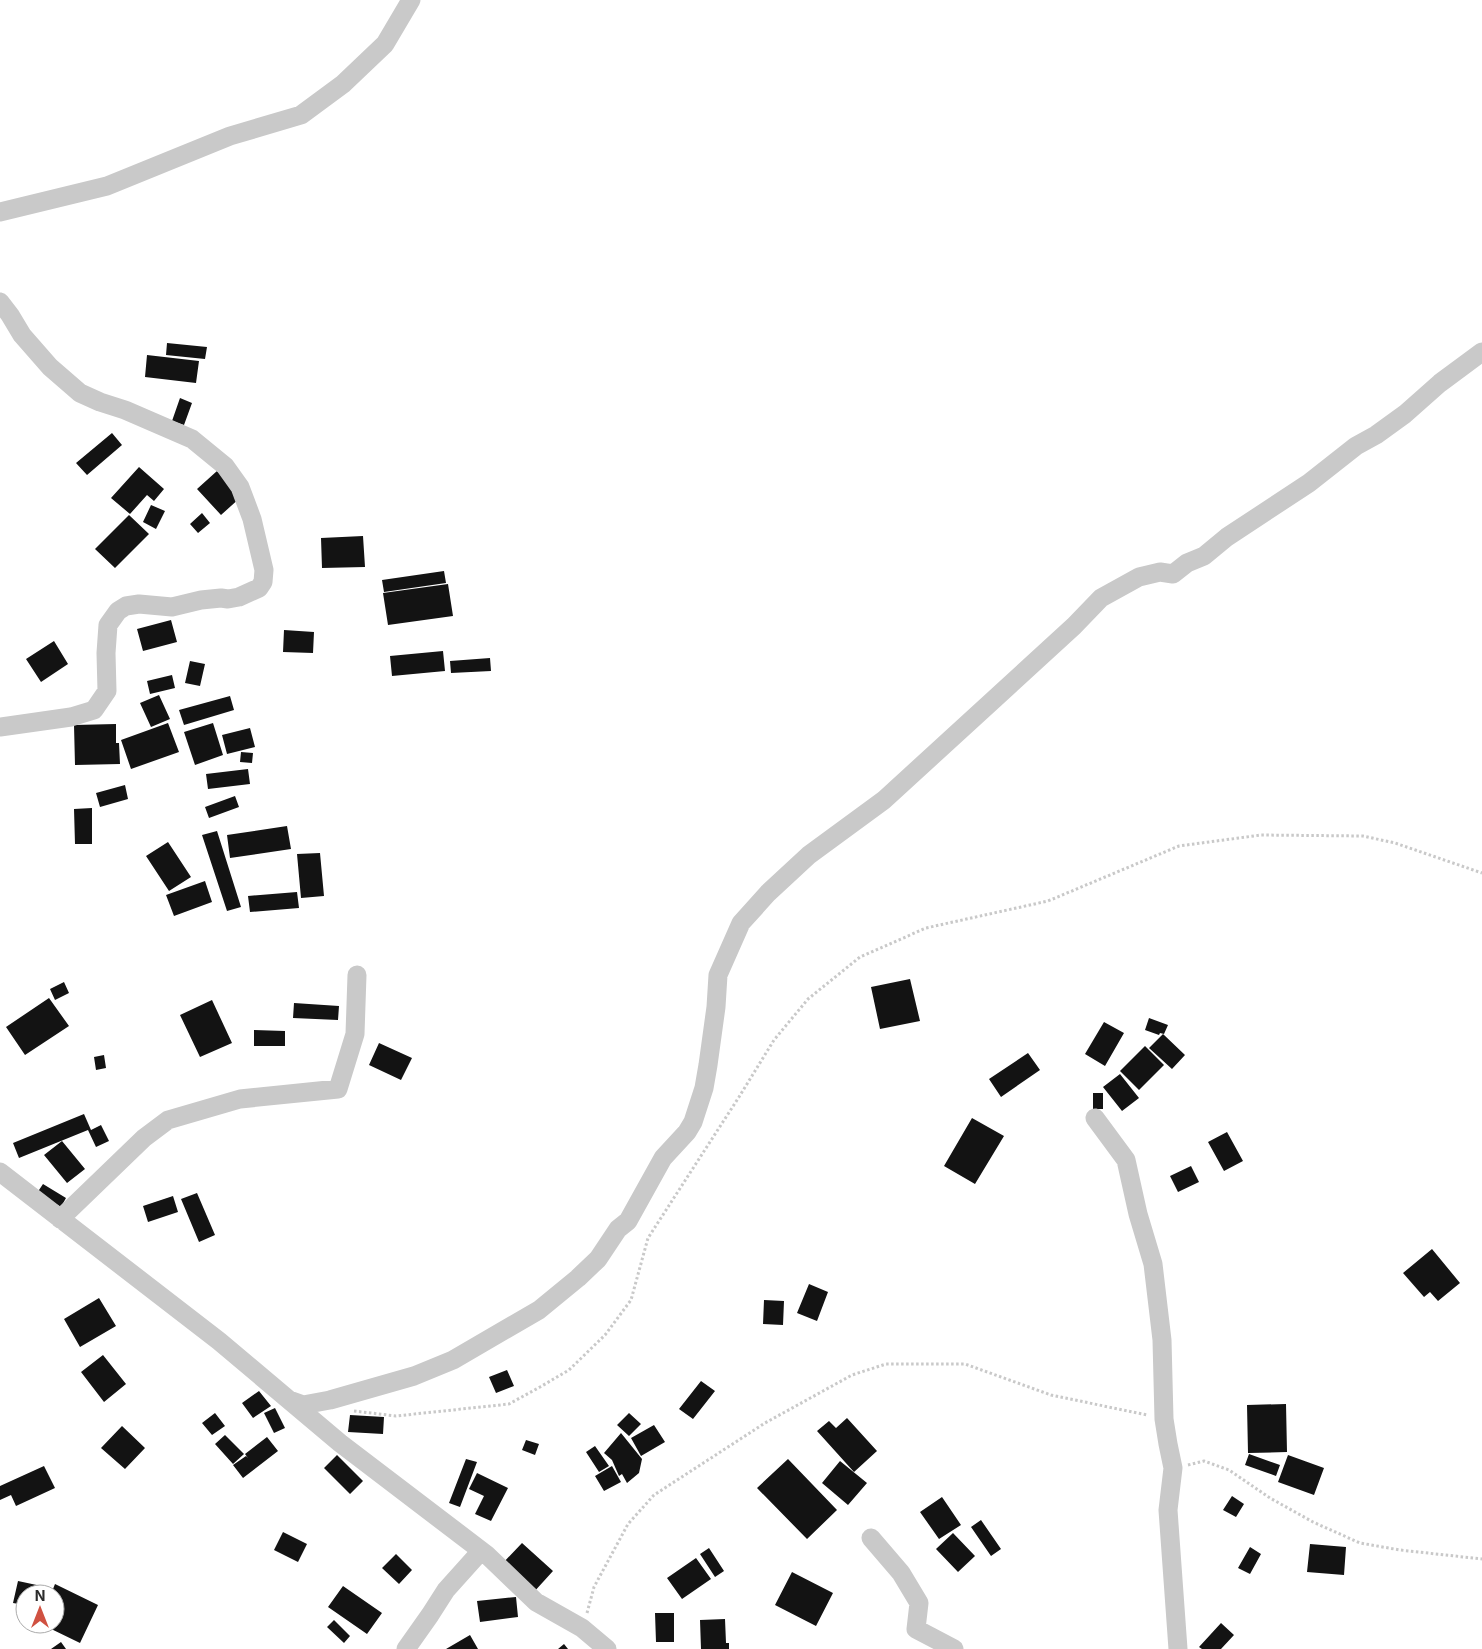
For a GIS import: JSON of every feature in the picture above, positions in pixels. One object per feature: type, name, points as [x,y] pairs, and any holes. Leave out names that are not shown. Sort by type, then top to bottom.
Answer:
[{"type":"street","points":[[0,212],[107,186],[230,136],[300,115],[344,84],[385,44],[411,0]]},
{"type":"street","points":[[0,302],[22,335],[50,367],[80,393],[140,416],[192,440],[225,466],[240,487],[252,519],[264,570],[263,582],[259,588],[239,597],[201,600],[172,607],[140,604],[126,606],[118,611],[108,625],[106,654],[107,691],[94,710],[71,717],[0,727]]},
{"type":"street","points":[[289,1400],[303,1405],[330,1400],[414,1376],[453,1360],[539,1310],[561,1292],[598,1259],[618,1229],[628,1221],[663,1158],[687,1132],[693,1122],[704,1088],[708,1065],[716,1007],[718,975],[741,923],[768,893],[809,855],[884,800],[1074,626],[1101,598],[1139,576],[1160,572],[1173,574],[1188,563],[1204,556],[1227,537],[1288,497],[1356,446],[1376,435],[1405,414],[1440,383],[1482,352]]},
{"type":"street","points":[[60,1219],[144,1138],[168,1120],[240,1099],[338,1089],[355,1034],[357,975]]},
{"type":"street","points":[[1095,1118],[1126,1160],[1138,1214],[1153,1264],[1162,1340],[1164,1419],[1173,1468],[1168,1510],[1178,1649]]},
{"type":"street","points":[[0,1172],[219,1342],[340,1443],[481,1551],[536,1602],[582,1628],[607,1649]]},
{"type":"street","points":[[871,1538],[901,1573],[919,1603],[916,1629],[954,1649]]},
{"type":"street","points":[[406,1649],[446,1590],[481,1551]]},
{"type":"path","points":[[330,1400],[356,1412],[396,1416],[509,1404],[569,1370],[605,1335],[631,1300],[648,1238],[774,1040],[808,999],[860,957],[926,928],[1048,901],[1179,846],[1261,835],[1364,836],[1395,843],[1482,873]]},
{"type":"path","points":[[582,1628],[594,1587],[628,1524],[654,1495],[765,1424],[852,1375],[886,1364],[965,1364],[1051,1395],[1164,1419]]},
{"type":"path","points":[[1173,1468],[1204,1461],[1229,1470],[1270,1498],[1313,1522],[1360,1543],[1400,1550],[1482,1559]]},
{"type":"building","points":[[167,343],[207,347],[205,359],[166,355]]},
{"type":"building","points":[[147,355],[199,361],[196,383],[145,377]]},
{"type":"building","points":[[180,398],[192,403],[184,425],[172,421]]},
{"type":"building","points":[[112,433],[122,445],[87,475],[76,463]]},
{"type":"building","points":[[139,467],[164,489],[154,501],[147,495],[130,514],[111,498]]},
{"type":"building","points":[[217,471],[241,497],[221,515],[197,489]]},
{"type":"building","points":[[151,505],[165,511],[156,529],[143,522]]},
{"type":"building","points":[[202,513],[210,523],[198,533],[190,524]]},
{"type":"building","points":[[129,515],[149,534],[115,568],[95,549]]},
{"type":"building","points":[[363,536],[365,567],[322,568],[321,538]]},
{"type":"building","points":[[444,571],[446,583],[384,592],[382,580]]},
{"type":"building","points":[[448,584],[453,616],[388,625],[383,593]]},
{"type":"building","points":[[171,620],[177,642],[143,651],[137,629]]},
{"type":"building","points":[[284,630],[314,632],[313,653],[283,652]]},
{"type":"building","points":[[54,641],[68,664],[41,682],[26,659]]},
{"type":"building","points":[[443,651],[445,671],[392,676],[390,656]]},
{"type":"building","points":[[490,658],[491,671],[451,673],[450,661]]},
{"type":"building","points":[[190,661],[205,664],[200,686],[185,683]]},
{"type":"building","points":[[172,675],[175,688],[150,694],[147,681]]},
{"type":"building","points":[[159,695],[170,719],[151,727],[140,703]]},
{"type":"building","points":[[230,696],[234,710],[184,725],[179,710]]},
{"type":"building","points":[[168,723],[179,752],[131,769],[121,740]]},
{"type":"building","points":[[213,723],[223,755],[195,765],[184,732]]},
{"type":"building","points":[[116,724],[116,743],[119,743],[120,764],[75,765],[74,725]]},
{"type":"building","points":[[250,728],[255,747],[227,754],[222,735]]},
{"type":"building","points":[[241,752],[253,753],[252,763],[240,762]]},
{"type":"building","points":[[248,769],[250,784],[208,789],[206,774]]},
{"type":"building","points":[[125,785],[128,799],[100,807],[96,793]]},
{"type":"building","points":[[235,796],[239,807],[209,818],[205,807]]},
{"type":"building","points":[[92,808],[92,844],[75,844],[74,809]]},
{"type":"building","points":[[287,826],[291,849],[230,858],[227,835]]},
{"type":"building","points":[[217,831],[241,907],[227,911],[202,835]]},
{"type":"building","points":[[168,842],[191,877],[169,891],[146,856]]},
{"type":"building","points":[[320,853],[324,896],[301,898],[297,854]]},
{"type":"building","points":[[205,881],[212,902],[174,916],[166,895]]},
{"type":"building","points":[[297,892],[299,908],[250,912],[248,896]]},
{"type":"building","points":[[910,979],[920,1021],[880,1029],[871,987]]},
{"type":"building","points":[[64,982],[69,993],[55,1000],[50,989]]},
{"type":"building","points":[[49,998],[69,1026],[25,1055],[6,1027]]},
{"type":"building","points":[[212,1000],[232,1043],[200,1057],[180,1015]]},
{"type":"building","points":[[294,1003],[339,1006],[338,1020],[293,1018]]},
{"type":"building","points":[[1149,1018],[1168,1025],[1164,1034],[1160,1033],[1159,1035],[1145,1030]]},
{"type":"building","points":[[1104,1022],[1124,1033],[1105,1066],[1085,1054]]},
{"type":"building","points":[[254,1030],[285,1031],[285,1046],[254,1046]]},
{"type":"building","points":[[1163,1034],[1185,1055],[1172,1069],[1149,1048]]},
{"type":"building","points":[[379,1043],[412,1058],[401,1080],[369,1065]]},
{"type":"building","points":[[1145,1046],[1164,1065],[1139,1090],[1120,1071]]},
{"type":"building","points":[[1028,1053],[1040,1070],[1001,1097],[989,1079]]},
{"type":"building","points":[[104,1055],[106,1068],[96,1070],[94,1057]]},
{"type":"building","points":[[1120,1074],[1139,1098],[1122,1111],[1103,1087]]},
{"type":"building","points":[[1093,1093],[1103,1093],[1103,1109],[1093,1109]]},
{"type":"building","points":[[84,1114],[91,1130],[101,1125],[109,1141],[96,1147],[88,1130],[19,1158],[13,1143]]},
{"type":"building","points":[[972,1118],[1004,1136],[975,1184],[944,1166]]},
{"type":"building","points":[[1227,1132],[1243,1161],[1224,1171],[1208,1142]]},
{"type":"building","points":[[62,1141],[85,1169],[67,1183],[44,1155]]},
{"type":"building","points":[[1191,1166],[1199,1182],[1178,1192],[1170,1176]]},
{"type":"building","points":[[43,1184],[66,1198],[61,1207],[37,1193]]},
{"type":"building","points":[[197,1193],[215,1235],[199,1242],[181,1199]]},
{"type":"building","points":[[173,1196],[178,1212],[148,1222],[143,1206]]},
{"type":"building","points":[[1432,1249],[1460,1283],[1438,1301],[1430,1292],[1424,1297],[1403,1273]]},
{"type":"building","points":[[809,1284],[828,1292],[817,1321],[797,1313]]},
{"type":"building","points":[[99,1298],[116,1326],[80,1347],[64,1319]]},
{"type":"building","points":[[764,1300],[784,1301],[783,1325],[763,1324]]},
{"type":"building","points":[[103,1355],[126,1384],[104,1402],[81,1372]]},
{"type":"building","points":[[507,1370],[514,1386],[496,1393],[489,1377]]},
{"type":"building","points":[[701,1381],[715,1391],[693,1419],[679,1409]]},
{"type":"building","points":[[259,1391],[271,1406],[253,1418],[242,1403]]},
{"type":"building","points":[[1286,1404],[1287,1452],[1248,1453],[1247,1405]]},
{"type":"building","points":[[275,1408],[285,1428],[274,1433],[264,1413]]},
{"type":"building","points":[[215,1413],[225,1426],[212,1435],[202,1423]]},
{"type":"building","points":[[629,1413],[641,1424],[629,1436],[617,1425]]},
{"type":"building","points":[[350,1415],[384,1417],[383,1434],[348,1432]]},
{"type":"building","points":[[847,1418],[877,1451],[854,1472],[817,1431],[829,1421],[836,1428]]},
{"type":"building","points":[[654,1425],[665,1442],[641,1456],[631,1438]]},
{"type":"building","points":[[122,1426],[145,1448],[125,1469],[101,1448]]},
{"type":"building","points":[[621,1433],[642,1459],[639,1473],[627,1483],[622,1474],[619,1476],[612,1460],[604,1453]]},
{"type":"building","points":[[225,1435],[244,1454],[233,1464],[215,1444]]},
{"type":"building","points":[[267,1437],[278,1451],[243,1478],[233,1465],[246,1456],[248,1458],[245,1454]]},
{"type":"building","points":[[526,1440],[539,1444],[535,1455],[522,1450]]},
{"type":"building","points":[[595,1446],[609,1466],[599,1472],[586,1452]]},
{"type":"building","points":[[1249,1454],[1280,1465],[1276,1476],[1245,1465]]},
{"type":"building","points":[[337,1455],[363,1481],[350,1494],[324,1468]]},
{"type":"building","points":[[1288,1455],[1324,1468],[1314,1495],[1278,1482]]},
{"type":"building","points":[[466,1459],[477,1462],[460,1507],[449,1503]]},
{"type":"building","points":[[788,1459],[837,1510],[807,1539],[757,1488]]},
{"type":"building","points":[[840,1461],[867,1483],[848,1505],[822,1483]]},
{"type":"building","points":[[44,1466],[55,1488],[16,1506],[11,1495],[0,1500],[0,1486]]},
{"type":"building","points":[[612,1466],[621,1482],[604,1491],[595,1476]]},
{"type":"building","points":[[477,1473],[508,1488],[491,1521],[475,1514],[484,1496],[469,1489]]},
{"type":"building","points":[[1232,1496],[1244,1504],[1236,1517],[1223,1510]]},
{"type":"building","points":[[942,1497],[961,1525],[939,1539],[920,1512]]},
{"type":"building","points":[[981,1520],[1001,1549],[991,1556],[971,1527]]},
{"type":"building","points":[[283,1532],[307,1544],[298,1562],[274,1550]]},
{"type":"building","points":[[953,1533],[975,1556],[958,1572],[936,1549]]},
{"type":"building","points":[[522,1543],[553,1571],[533,1593],[502,1564]]},
{"type":"building","points":[[1310,1544],[1346,1547],[1344,1575],[1307,1572]]},
{"type":"building","points":[[1250,1547],[1261,1554],[1250,1574],[1238,1568]]},
{"type":"building","points":[[709,1548],[724,1571],[715,1577],[700,1554]]},
{"type":"building","points":[[396,1554],[412,1570],[399,1584],[382,1568]]},
{"type":"building","points":[[696,1558],[711,1579],[682,1599],[667,1578]]},
{"type":"building","points":[[792,1572],[833,1593],[816,1626],[775,1605]]},
{"type":"building","points":[[18,1581],[32,1584],[17,1584]]},
{"type":"building","points":[[343,1586],[382,1613],[367,1634],[328,1607]]},
{"type":"building","points":[[65,1589],[98,1605],[80,1643],[61,1634],[65,1634]]},
{"type":"building","points":[[516,1597],[518,1617],[480,1622],[477,1601]]},
{"type":"building","points":[[655,1613],[674,1613],[674,1642],[656,1642]]},
{"type":"building","points":[[725,1619],[726,1643],[729,1643],[729,1649],[701,1649],[700,1620]]},
{"type":"building","points":[[334,1620],[350,1636],[344,1643],[327,1627]]},
{"type":"building","points":[[1221,1623],[1234,1635],[1221,1649],[1202,1649],[1199,1647]]},
{"type":"building","points":[[470,1635],[478,1649],[446,1649]]},
{"type":"building","points":[[61,1642],[66,1649],[51,1649]]},
{"type":"building","points":[[564,1644],[568,1649],[558,1649]]}]
